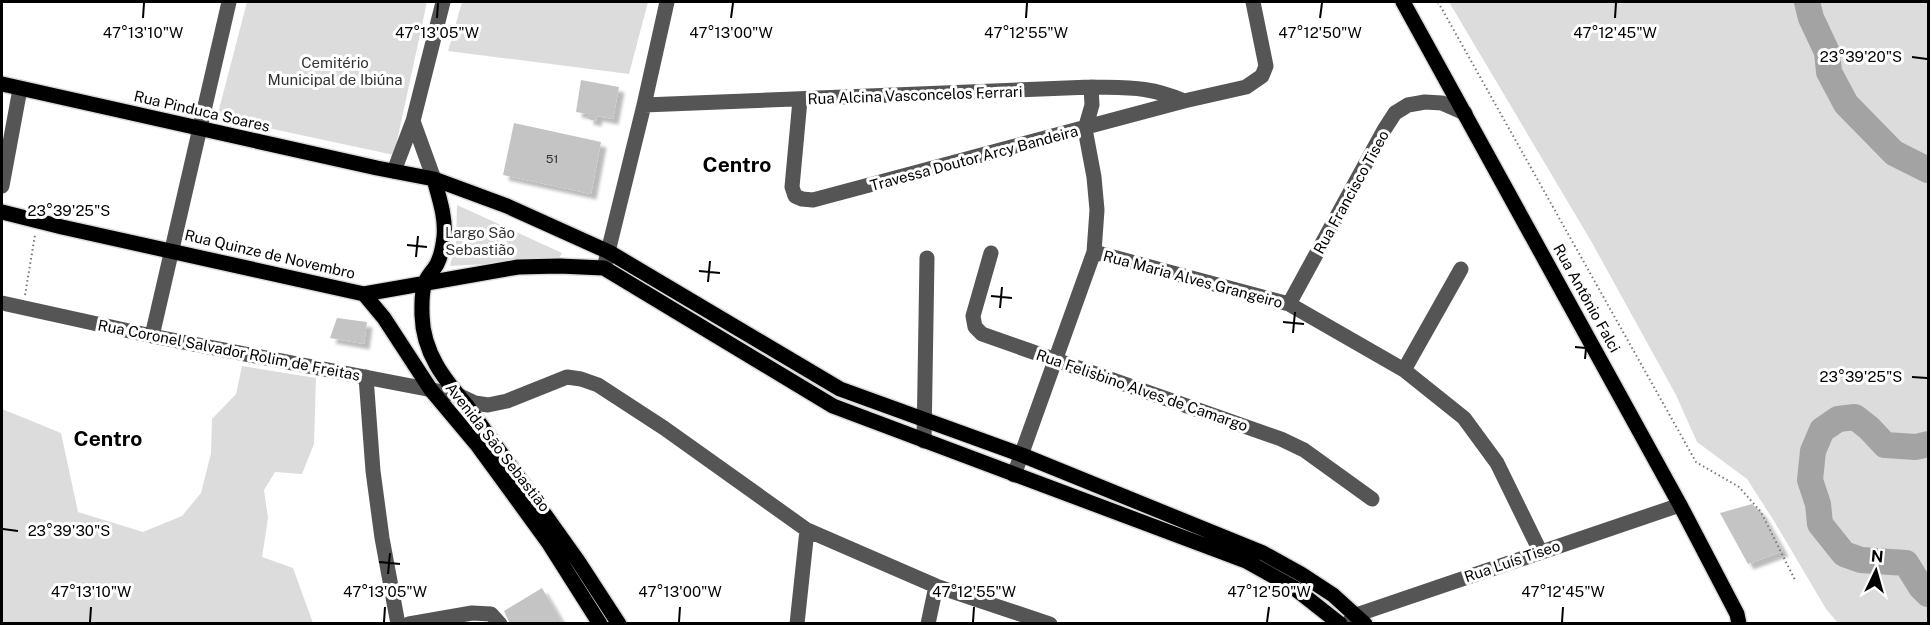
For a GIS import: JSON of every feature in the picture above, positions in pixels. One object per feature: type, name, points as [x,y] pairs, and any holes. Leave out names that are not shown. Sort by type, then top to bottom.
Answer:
[{"type":"main road","name":"Rua Antônio Falci","points":[[1403,2],[1742,620]]},
{"type":"main road","name":"Rua Pinduca Soares","points":[[2,84],[434,179],[507,206],[609,252],[840,389],[1022,455],[1263,553],[1317,584],[1356,621]]},
{"type":"main road","points":[[425,282],[439,261],[444,235],[442,210],[434,179]]},
{"type":"main road","name":"Rua Quinze de Novembro","points":[[2,212],[364,294],[518,267],[604,268]]},
{"type":"main road","points":[[604,268],[833,406],[1246,561],[1293,587],[1340,624]]},
{"type":"main road","name":"Avenida São Sebastião","points":[[425,282],[422,324],[425,342],[434,363],[578,561],[619,624]]},
{"type":"main road","name":"Avenida São Sebastião","points":[[364,294],[384,318],[431,390],[478,446],[548,542],[600,624]]},
{"type":"main road","points":[[833,406],[840,389]]},
{"type":"street","points":[[152,336],[198,128],[229,2]]},
{"type":"street","points":[[394,171],[413,121],[443,2]]},
{"type":"street","points":[[604,268],[667,2]]},
{"type":"street","name":"Travessa Doutor Arcy Bandeira","points":[[800,100],[792,187],[795,196],[813,200],[1184,101],[1246,87],[1262,76],[1266,66],[1252,2]]},
{"type":"street","points":[[1014,475],[1094,252],[1096,210],[1094,177],[1085,129],[1092,105],[1091,87]]},
{"type":"street","name":"Rua Alcina Vasconcelos Ferrari","points":[[644,105],[1091,87],[1146,88],[1184,101]]},
{"type":"street","points":[[2,186],[20,88]]},
{"type":"street","name":"Rua Francisco Tiseo","points":[[1289,304],[1395,113],[1408,105],[1425,102],[1442,103],[1465,113]]},
{"type":"street","points":[[413,121],[434,179]]},
{"type":"street","name":"Rua Maria Alves Grangeiro","points":[[1094,252],[1289,304],[1404,370],[1464,418],[1497,463],[1540,551]]},
{"type":"street","name":"Rua Felisbino Alves de Camargo","points":[[991,253],[973,316],[975,327],[982,334],[1281,439],[1304,450],[1372,499]]},
{"type":"street","points":[[924,441],[927,258]]},
{"type":"street","points":[[1404,370],[1461,269]]},
{"type":"street","name":"Rua Coronel Salvador Rolim de Freitas","points":[[2,303],[152,336],[458,395],[476,404],[488,405],[507,401],[567,377],[581,379],[598,386],[664,428],[807,530],[936,586],[1050,624]]},
{"type":"street","points":[[366,378],[373,471],[382,538],[398,624]]},
{"type":"street","name":"Rua Luís Tiseo","points":[[1356,621],[1540,551],[1680,505]]},
{"type":"street","points":[[797,624],[807,530]]},
{"type":"street","points":[[927,624],[936,586]]},
{"type":"street","points":[[409,624],[472,613],[491,614],[500,624]]},
{"type":"path","points":[[1438,2],[1696,462],[1739,487],[1761,512],[1795,580]]},
{"type":"path","points":[[23,306],[37,221]]},
{"type":"green space","name":"Cemitério Municipal de Ibiúna","points":[[247,2],[427,2],[394,155],[217,117]]},
{"type":"green space","name":"Cemitério Municipal de Ibiúna","points":[[462,2],[648,2],[629,74],[448,51]]},
{"type":"green space","points":[[1449,2],[1928,2],[1928,623],[1838,623],[1826,609],[1747,479],[1697,442],[1676,395],[1591,241]]},
{"type":"green space","name":"Largo São Sebastião","points":[[457,205],[562,253],[558,260],[450,266],[456,242]]},
{"type":"green space","points":[[242,366],[316,378],[314,444],[302,474],[275,472],[264,490],[268,518],[262,557],[293,568],[313,623],[2,623],[2,409],[61,433],[78,512],[143,532],[182,516],[201,493],[211,453],[212,419],[236,394]]},
{"type":"building","points":[[581,80],[619,87],[613,119],[597,116],[596,121],[588,119],[588,114],[576,112]]},
{"type":"building","points":[[514,123],[601,142],[591,194],[503,175]]},
{"type":"building","points":[[337,318],[367,322],[364,344],[330,338]]},
{"type":"building","points":[[1752,504],[1761,512],[1783,551],[1748,564],[1720,513]]},
{"type":"building","points":[[542,588],[563,624],[510,624],[504,611]]},
{"type":"waterway","points":[[1807,2],[1811,18],[1827,52],[1829,72],[1846,104],[1894,153],[1928,170]]},
{"type":"waterway","points":[[1928,444],[1916,447],[1885,445],[1855,417],[1838,419],[1822,430],[1813,451],[1810,480],[1818,504],[1820,524],[1844,554],[1861,560],[1906,563],[1928,594]]},
{"type":"district","name":"Centro","points":[[737,164]]},
{"type":"district","name":"Centro","points":[[108,438]]}]
